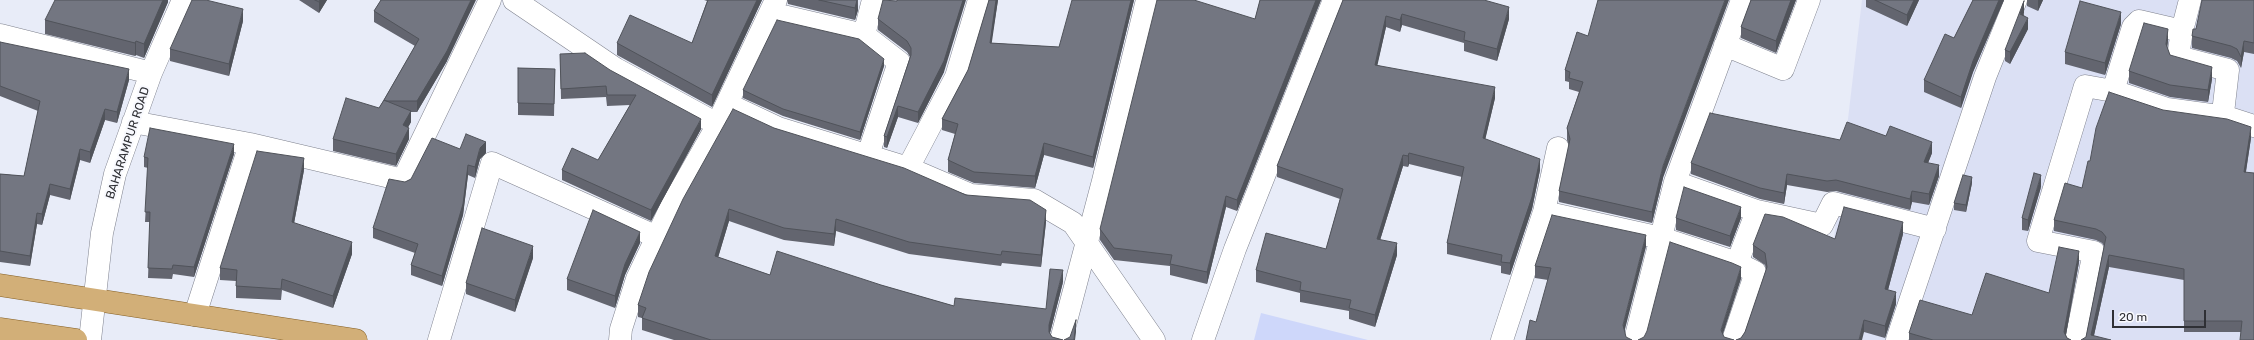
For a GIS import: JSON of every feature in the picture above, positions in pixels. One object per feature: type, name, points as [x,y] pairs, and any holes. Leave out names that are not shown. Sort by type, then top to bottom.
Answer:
[{"type":"main road","points":[[0,285],[356,340]]},
{"type":"main road","points":[[0,329],[27,336],[76,340]]},
{"type":"street","name":"BAHARAMPUR ROAD","points":[[90,340],[102,233],[115,174],[151,73],[183,0]]},
{"type":"street","points":[[134,122],[250,144],[403,180],[490,0]]},
{"type":"street","points":[[514,0],[616,69],[718,124]]},
{"type":"street","points":[[864,35],[873,0]]},
{"type":"street","points":[[908,168],[956,78],[979,0]]},
{"type":"street","points":[[1061,340],[1147,0]]},
{"type":"street","points":[[1203,340],[1235,249],[1334,0]]},
{"type":"street","points":[[1635,340],[1675,182],[1742,0]]},
{"type":"street","points":[[1725,45],[1783,69],[1809,0]]},
{"type":"street","points":[[1897,340],[1985,78],[2016,0]]},
{"type":"street","points":[[2190,0],[2182,30],[2178,57],[2228,70],[2223,113],[2226,117]]},
{"type":"street","points":[[620,340],[621,329],[637,280],[672,205],[718,124],[773,6],[864,35],[899,62],[868,155]]},
{"type":"street","points":[[2113,91],[2133,27],[2138,21],[2182,30]]},
{"type":"street","points":[[0,35],[151,73]]},
{"type":"street","points":[[2076,340],[2094,252],[2038,241],[2085,86],[2113,91],[2167,109],[2226,117],[2254,126]]},
{"type":"street","points":[[727,104],[778,128],[908,168],[972,195],[1034,200],[1073,223],[1154,340]]},
{"type":"street","points":[[195,315],[250,144]]},
{"type":"street","points":[[1502,340],[1544,212],[1558,148]]},
{"type":"street","points":[[439,340],[492,163],[657,237]]},
{"type":"street","points":[[1675,182],[1757,211],[1822,225],[1833,203],[1934,229]]},
{"type":"street","points":[[1737,263],[1757,211]]},
{"type":"street","points":[[1544,212],[1661,238],[1737,263],[1755,272],[1733,340]]},
{"type":"shaded area","points":[[1862,0],[2254,0],[2254,340],[1822,340]]},
{"type":"shaded area","points":[[1261,313],[1368,340],[1254,340]]},
{"type":"building","points":[[55,0],[163,0],[144,44],[45,20]]},
{"type":"building","points":[[192,0],[206,0],[243,9],[229,64],[170,49]]},
{"type":"building","points":[[381,0],[471,0],[447,51],[417,101],[384,100],[419,39],[374,11]]},
{"type":"building","points":[[708,0],[757,0],[712,95],[617,43],[630,15],[692,43]]},
{"type":"building","points":[[819,0],[857,0],[855,8]]},
{"type":"building","points":[[883,0],[963,0],[944,61],[918,112],[898,106],[887,137],[884,136],[911,55],[911,48],[907,41],[878,19]]},
{"type":"building","points":[[989,0],[996,0],[990,43],[1059,47],[1072,0],[1131,0],[1093,157],[1044,143],[1035,176],[974,172],[948,160],[958,124],[942,119],[968,70]]},
{"type":"building","points":[[1157,0],[1194,0],[1255,19],[1260,0],[1316,0],[1237,200],[1226,196],[1207,272],[1170,264],[1172,255],[1114,248],[1100,229]]},
{"type":"building","points":[[1343,0],[1484,0],[1509,7],[1497,49],[1464,40],[1465,32],[1402,14],[1400,20],[1386,16],[1375,65],[1495,87],[1483,138],[1540,159],[1532,197],[1510,263],[1501,262],[1502,255],[1447,243],[1464,167],[1409,153],[1408,156],[1403,155],[1377,239],[1397,243],[1375,315],[1349,308],[1351,300],[1300,290],[1301,282],[1256,270],[1266,233],[1326,249],[1343,189],[1277,166]]},
{"type":"building","points":[[1598,0],[1725,0],[1663,166],[1652,212],[1559,191],[1570,139],[1567,128],[1583,82],[1569,78],[1570,72],[1565,70],[1577,32],[1588,36]]},
{"type":"building","points":[[1751,0],[1791,0],[1776,41],[1741,27]]},
{"type":"building","points":[[1875,0],[1914,0],[1907,15]]},
{"type":"building","points":[[1973,0],[1999,0],[1973,61],[1961,97],[1924,80],[1945,34],[1954,38]]},
{"type":"building","points":[[2202,0],[2254,0],[2254,43],[2244,41],[2241,57],[2237,49],[2231,46],[2192,36],[2193,29],[2196,29]]},
{"type":"building","points":[[2024,1],[2020,14],[2028,18],[2010,52],[2005,50]]},
{"type":"building","points":[[2080,1],[2121,12],[2105,63],[2065,52]]},
{"type":"building","points":[[777,20],[859,39],[884,59],[860,132],[783,109],[743,90]]},
{"type":"building","points":[[2144,23],[2168,29],[2166,44],[2170,55],[2212,67],[2208,90],[2170,85],[2129,71]]},
{"type":"building","points":[[0,42],[129,69],[117,112],[105,109],[90,152],[80,149],[70,189],[50,184],[42,214],[37,213],[30,256],[0,251],[0,174],[24,176],[40,101],[0,86]]},
{"type":"building","points":[[585,53],[610,70],[701,119],[651,210],[562,170],[572,148],[598,160],[636,95],[607,95],[606,86],[561,89],[560,54]]},
{"type":"building","points":[[518,68],[555,69],[554,104],[518,103]]},
{"type":"building","points":[[2109,92],[2163,110],[2227,119],[2251,127],[2244,172],[2254,173],[2254,340],[2240,340],[2242,321],[2184,321],[2184,269],[2109,255],[2091,335],[2111,340],[2081,340],[2086,337],[2106,237],[2102,232],[2096,229],[2054,220],[2065,183],[2082,188],[2088,161],[2090,161],[2096,128]]},
{"type":"building","points":[[346,98],[379,108],[384,100],[411,111],[403,125],[409,128],[396,154],[333,139]]},
{"type":"building","points":[[733,109],[774,128],[904,168],[966,195],[1030,200],[1046,210],[1041,255],[1002,251],[1001,255],[909,242],[836,219],[834,234],[784,228],[729,209],[715,256],[770,275],[777,251],[881,285],[954,306],[955,298],[1046,309],[1050,269],[1063,270],[1049,325],[1049,332],[1052,337],[1063,340],[711,340],[642,318],[646,308],[638,305],[649,272],[683,199]]},
{"type":"building","points":[[1710,113],[1840,140],[1847,122],[1886,136],[1890,126],[1932,142],[1924,162],[1939,165],[1929,194],[1912,191],[1910,199],[1836,180],[1827,181],[1787,174],[1784,193],[1760,188],[1691,163]]},
{"type":"building","points":[[150,128],[234,144],[194,267],[173,265],[172,269],[148,268],[150,212],[145,212],[148,158],[144,157]]},
{"type":"building","points":[[466,134],[486,142],[480,148],[475,167],[468,165],[463,204],[442,276],[411,265],[418,244],[373,228],[389,179],[405,182],[411,179],[432,138],[460,149]]},
{"type":"building","points":[[257,151],[304,158],[292,222],[352,242],[333,296],[282,279],[281,289],[236,286],[237,270],[220,268]]},
{"type":"building","points":[[2034,173],[2041,175],[2028,220],[2022,218]]},
{"type":"building","points":[[1963,175],[1972,177],[1966,205],[1954,203]]},
{"type":"building","points":[[1684,187],[1741,207],[1730,236],[1676,218]]},
{"type":"building","points":[[1844,207],[1903,222],[1885,289],[1896,292],[1885,326],[1864,320],[1859,340],[1736,340],[1741,338],[1745,332],[1767,267],[1765,253],[1753,245],[1765,214],[1783,217],[1835,239]]},
{"type":"building","points":[[593,210],[640,232],[625,264],[615,296],[567,279]]},
{"type":"building","points":[[1552,215],[1646,235],[1623,325],[1626,337],[1632,340],[1526,340],[1530,320],[1536,322],[1551,268],[1535,266]]},
{"type":"building","points":[[482,228],[533,246],[515,300],[466,283]]},
{"type":"building","points":[[1670,242],[1741,267],[1721,330],[1724,337],[1734,340],[1638,340],[1644,337],[1647,331]]},
{"type":"building","points":[[2059,247],[2079,251],[2064,332],[2067,338],[2071,340],[1933,340],[1909,333],[1920,300],[1972,315],[1986,273],[2049,293]]},
{"type":"building","points":[[1076,320],[1074,340],[1064,340],[1070,337]]}]
